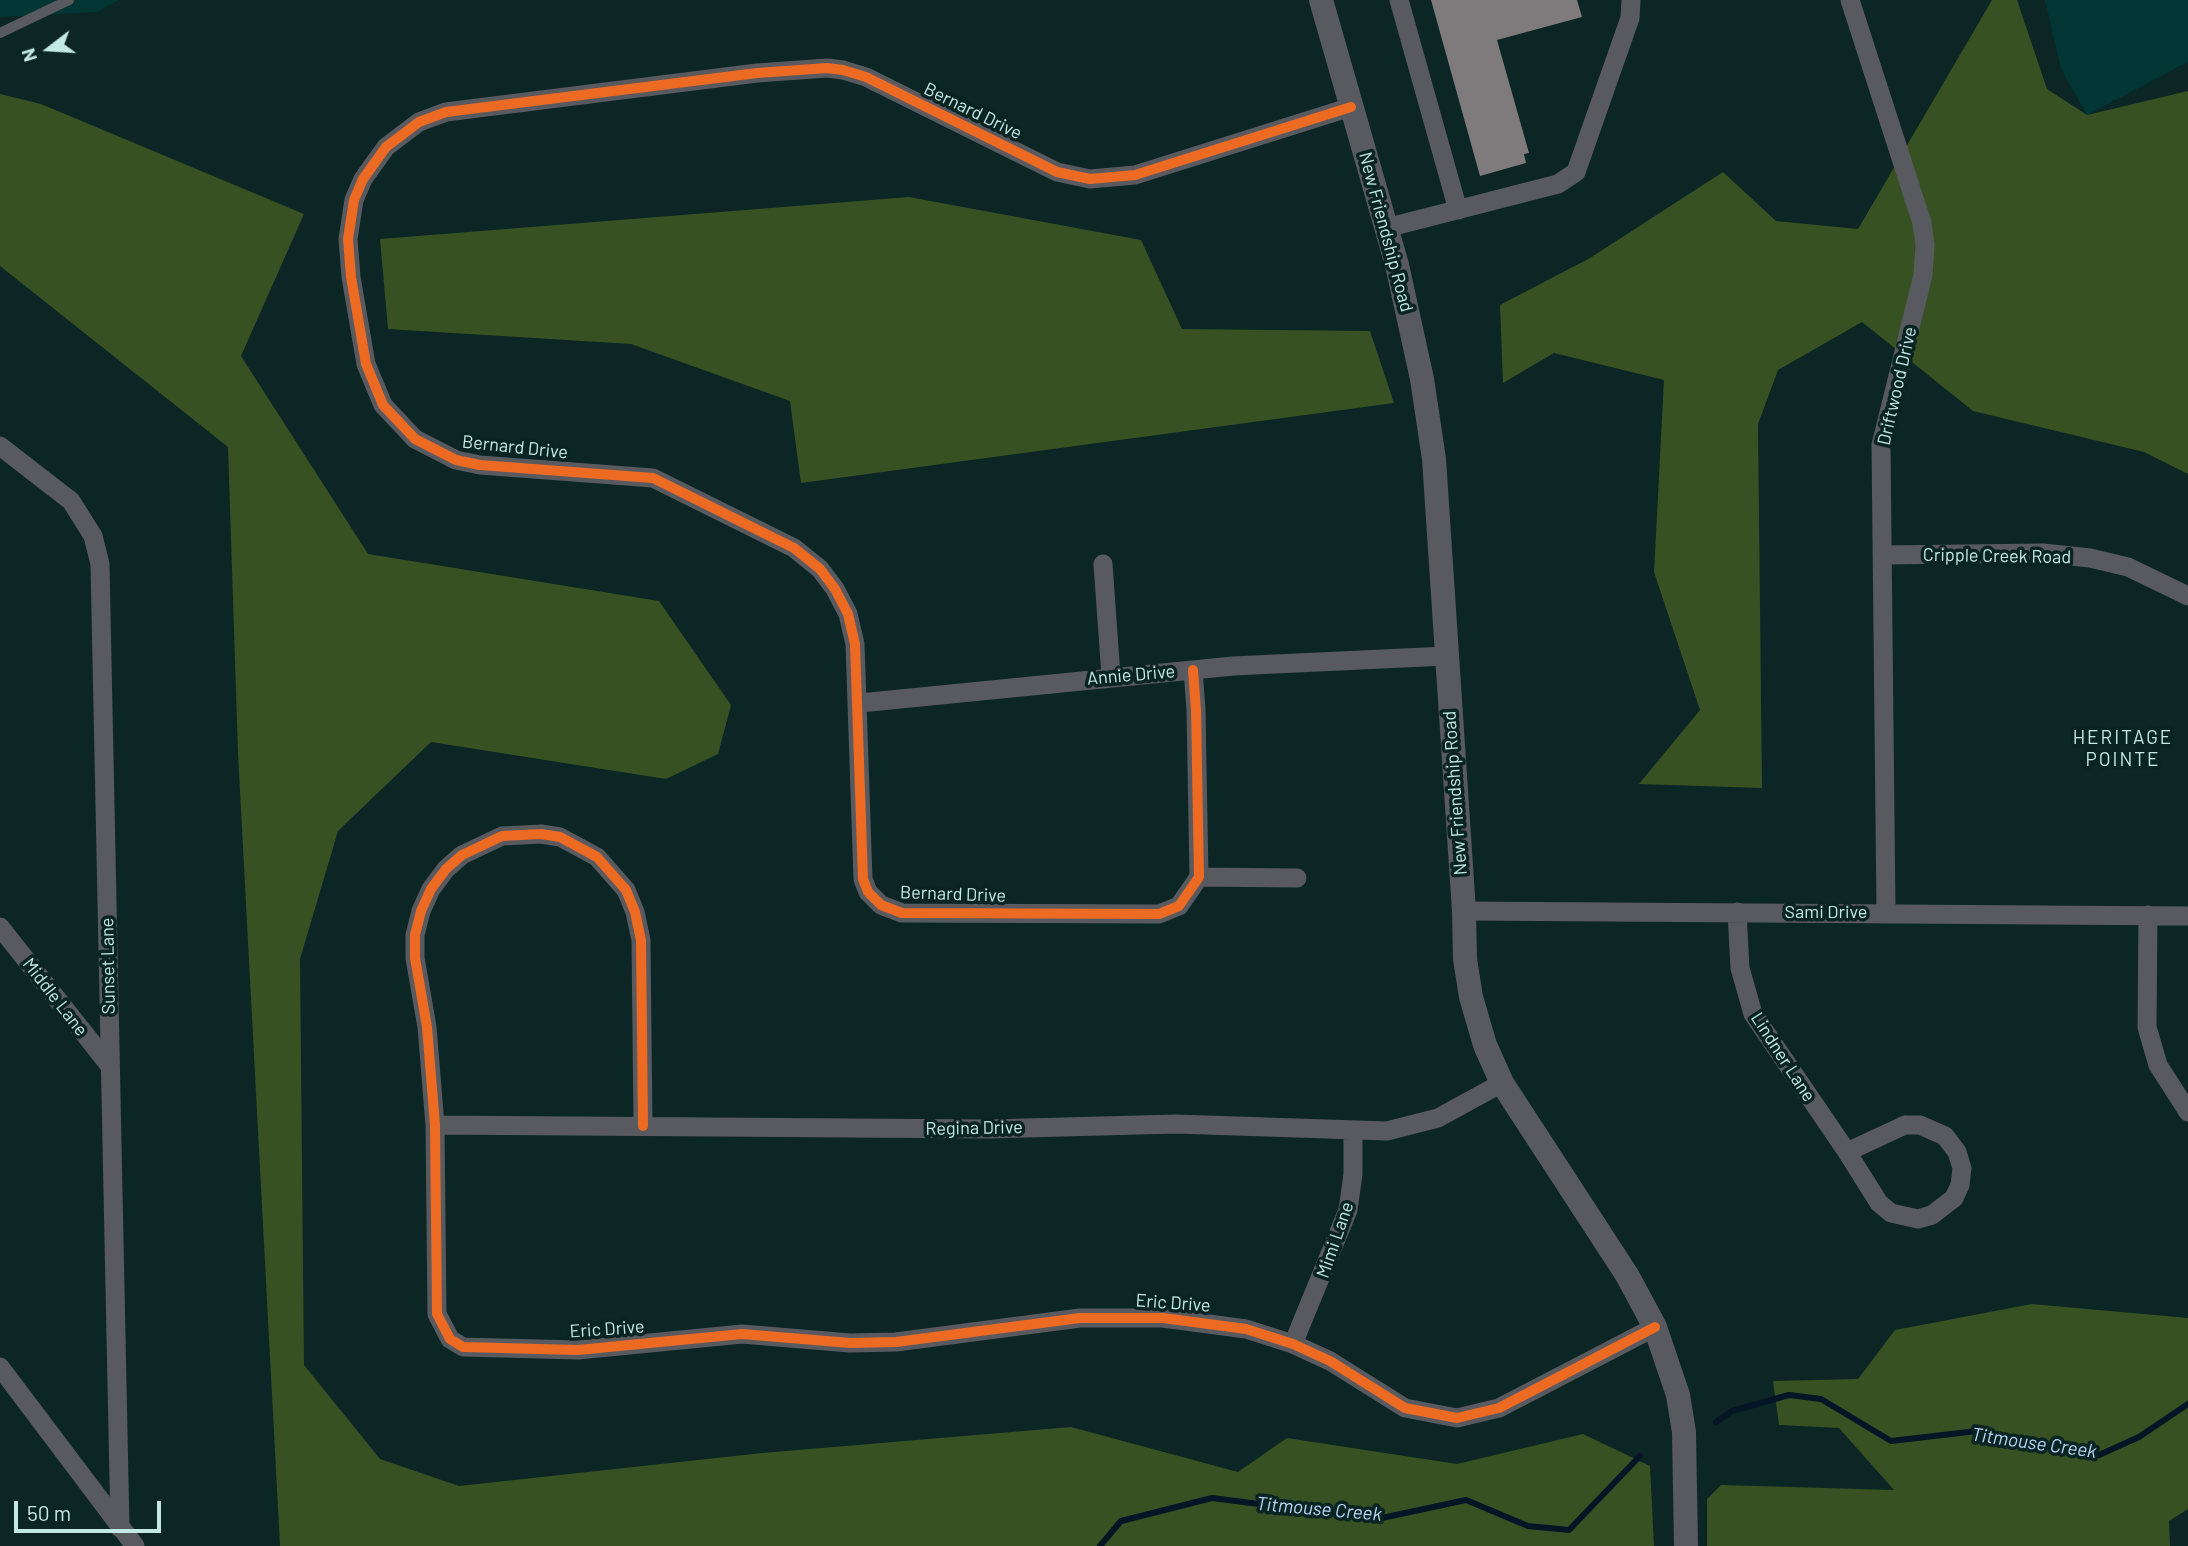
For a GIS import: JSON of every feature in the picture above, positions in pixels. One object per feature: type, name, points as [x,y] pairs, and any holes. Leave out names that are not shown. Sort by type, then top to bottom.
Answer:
[{"type":"street","name":"New Friendship Road","points":[[1321,0],[1415,342],[1434,459],[1465,959],[1471,997],[1485,1045],[1502,1083],[1627,1275],[1655,1327],[1678,1395],[1687,1497],[1686,1546]]},
{"type":"street","points":[[1399,0],[1458,210]]},
{"type":"street","points":[[1386,229],[1558,184],[1576,172],[1630,18],[1631,0]]},
{"type":"street","name":"Driftwood Drive","points":[[1850,0],[1922,223],[1925,245],[1923,275],[1881,445],[1886,912]]},
{"type":"street","name":"Bernard Drive","points":[[1199,877],[1185,901],[1159,914],[902,913],[881,905],[868,892],[863,879],[860,703],[855,644],[848,614],[835,589],[820,569],[794,548],[653,478],[480,465],[430,449],[402,428],[383,405],[366,364],[351,277],[348,239],[354,201],[363,179],[386,147],[419,122],[456,109],[757,72],[827,68],[866,77],[1057,172],[1090,179],[1119,178],[1351,107]]},
{"type":"street","name":"Sunset Lane","points":[[0,446],[71,501],[86,521],[97,548],[102,603],[120,1528]]},
{"type":"street","name":"Cripple Creek Road","points":[[1883,555],[2043,553],[2090,558],[2127,567],[2188,596]]},
{"type":"street","points":[[1103,564],[1111,676]]},
{"type":"street","name":"Annie Drive","points":[[860,703],[1111,676],[1446,656]]},
{"type":"street","points":[[1193,670],[1199,877],[1297,878]]},
{"type":"street","name":"Eric Drive","points":[[643,1126],[641,940],[635,912],[620,881],[597,857],[560,838],[521,833],[480,844],[462,855],[438,879],[421,911],[415,935],[415,958],[427,1027],[435,1125],[437,1314],[450,1339],[463,1347],[600,1349],[741,1334],[850,1343],[896,1342],[1027,1323],[1114,1317],[1216,1323],[1293,1344],[1330,1361],[1405,1408],[1457,1418],[1499,1408],[1655,1327]]},
{"type":"street","name":"Sami Drive","points":[[1464,911],[2188,916]]},
{"type":"street","name":"Lindner Lane","points":[[1737,912],[1740,968],[1754,1014],[1879,1203],[1891,1213],[1905,1218],[1932,1215],[1954,1198],[1960,1185],[1962,1168],[1957,1152],[1945,1136],[1933,1128],[1905,1125],[1847,1152]]},
{"type":"street","points":[[2148,915],[2147,1027],[2158,1065],[2188,1111]]},
{"type":"street","name":"Middle Lane","points":[[0,926],[110,1066]]},
{"type":"street","name":"Regina Drive","points":[[435,1125],[989,1129],[1176,1124],[1387,1131],[1424,1124],[1502,1083]]},
{"type":"street","name":"Mimi Lane","points":[[1293,1344],[1348,1210],[1353,1174],[1353,1131]]},
{"type":"street","points":[[0,1367],[135,1546]]},
{"type":"lane","points":[[0,33],[69,0]]},
{"type":"shaded area","points":[[0,0],[119,0],[97,12],[0,17]]},
{"type":"shaded area","points":[[2045,0],[2188,0],[2188,62],[2087,115],[2061,69]]},
{"type":"green space","points":[[1992,0],[2017,0],[2047,89],[2087,115],[2188,91],[2188,474],[2144,452],[1973,411],[1862,322],[1778,370],[1758,424],[1762,788],[1639,784],[1700,710],[1654,572],[1664,380],[1554,353],[1503,383],[1500,305],[1590,258],[1723,172],[1776,221],[1858,229]]},
{"type":"green space","points":[[0,94],[41,104],[304,214],[241,356],[368,554],[659,601],[731,705],[718,754],[666,779],[431,742],[338,831],[300,959],[304,1365],[380,1459],[459,1486],[762,1453],[1071,1427],[1238,1472],[1287,1438],[1457,1464],[1583,1434],[1650,1466],[1654,1546],[280,1546],[238,753],[228,447],[0,266]]},
{"type":"green space","points":[[909,197],[1141,240],[1182,329],[1370,331],[1394,403],[801,483],[790,401],[631,344],[388,329],[380,239]]},
{"type":"green space","points":[[2032,1304],[2188,1318],[2188,1509],[2169,1521],[2170,1546],[1707,1546],[1707,1499],[1721,1485],[1894,1490],[1839,1428],[1779,1425],[1773,1381],[1858,1379],[1895,1330]]},
{"type":"building","points":[[1431,0],[1577,0],[1582,17],[1497,40],[1529,153],[1524,154],[1526,163],[1480,176]]},
{"type":"waterway","name":"Titmouse Creek","points":[[1716,1422],[1732,1411],[1789,1395],[1821,1399],[1891,1441],[1977,1431],[2099,1455],[2139,1437],[2188,1404]]},
{"type":"waterway","name":"Titmouse Creek","points":[[1100,1546],[1121,1521],[1212,1498],[1377,1519],[1466,1500],[1528,1526],[1569,1530],[1640,1456]]},
{"type":"cycle path","points":[[1193,670],[1199,877],[1179,906],[1159,914],[902,913],[881,905],[868,892],[863,879],[855,644],[848,614],[835,589],[820,569],[794,548],[653,478],[480,465],[456,460],[415,439],[383,405],[366,364],[351,277],[348,239],[354,200],[363,179],[386,147],[419,122],[446,112],[757,73],[827,68],[866,77],[1057,172],[1090,179],[1135,175],[1351,107]]},
{"type":"cycle path","points":[[643,1126],[641,940],[635,912],[626,890],[597,857],[560,837],[541,834],[502,836],[462,855],[446,869],[431,889],[421,911],[415,935],[415,958],[427,1027],[435,1125],[437,1314],[450,1339],[463,1347],[578,1350],[742,1334],[850,1343],[896,1342],[1080,1318],[1163,1318],[1246,1329],[1293,1344],[1330,1361],[1405,1408],[1457,1418],[1499,1408],[1655,1327]]},
{"type":"district","name":"HERITAGE POINTE","points":[[2123,749]]}]
